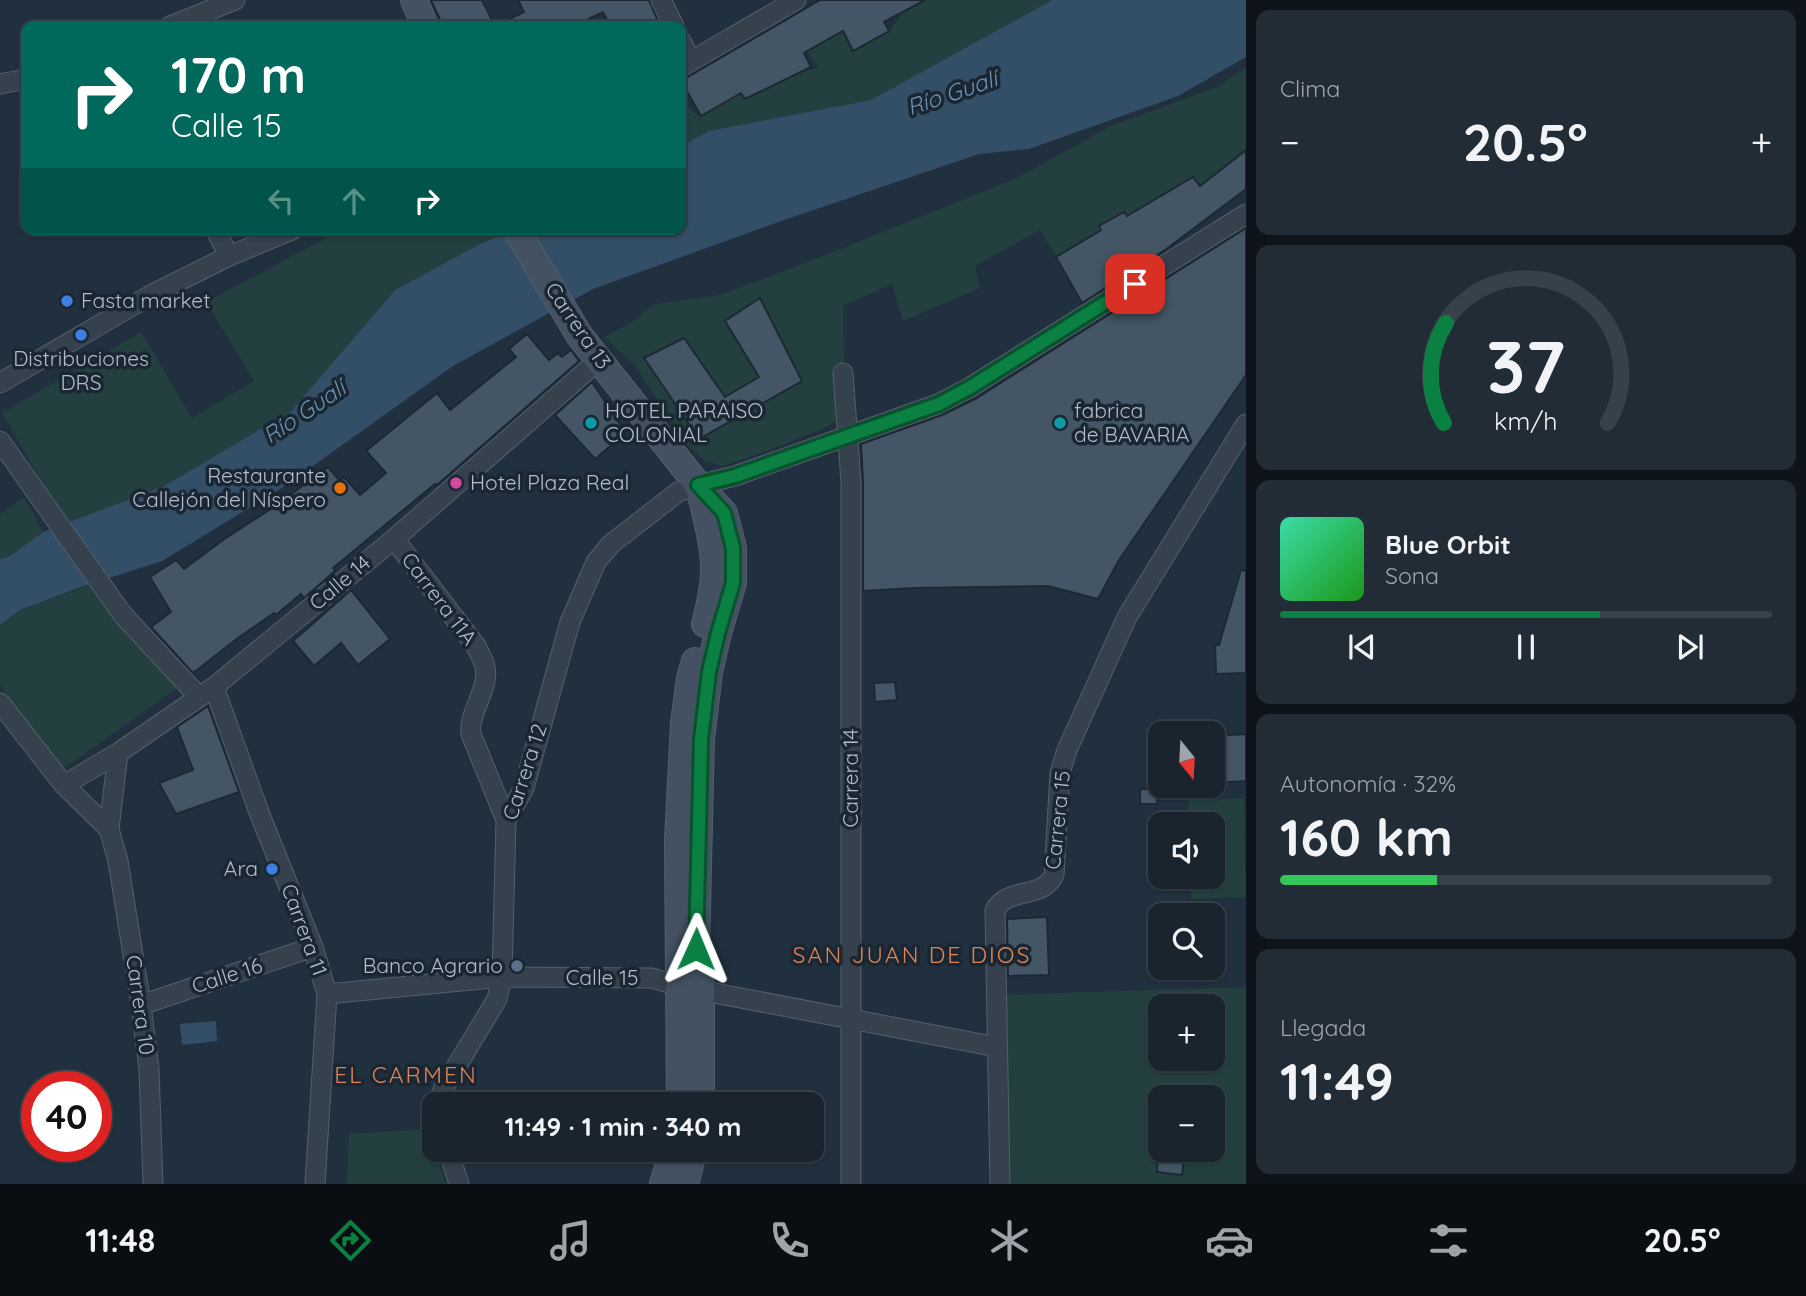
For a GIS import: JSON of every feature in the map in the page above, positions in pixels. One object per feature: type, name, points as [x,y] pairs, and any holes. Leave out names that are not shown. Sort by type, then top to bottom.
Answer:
[{"type":"street","points":[[182,21],[235,0]]},
{"type":"street","points":[[414,0],[423,21]]},
{"type":"street","points":[[661,0],[672,21]]},
{"type":"street","points":[[686,64],[796,0]]},
{"type":"street","points":[[0,84],[21,80]]},
{"type":"street","points":[[698,485],[735,476],[939,404],[969,388],[1246,214]]},
{"type":"street","points":[[218,235],[229,256]]},
{"type":"street","points":[[0,383],[149,296],[229,256],[280,235]]},
{"type":"street","name":"Carrera 13","points":[[520,235],[579,335],[698,485],[708,526],[715,565],[710,604],[690,678],[684,723],[678,840],[700,1092]]},
{"type":"street","name":"Calle 14","points":[[64,785],[207,692],[394,539],[599,360]]},
{"type":"street","name":"Carrera 14","points":[[843,373],[851,482],[851,1184]]},
{"type":"street","name":"Carrera 15","points":[[1000,1184],[995,911],[1003,900],[1046,886],[1052,880],[1060,774],[1067,750],[1127,617],[1246,425]]},
{"type":"street","name":"Carrera 11","points":[[0,441],[123,615],[207,692],[260,815],[313,947],[327,994],[315,1184]]},
{"type":"street","name":"Carrera 12","points":[[442,1092],[497,999],[502,977],[506,820],[524,788],[570,622],[596,562],[611,544],[678,492],[698,485]]},
{"type":"street","name":"Carrera 11A","points":[[394,539],[476,646],[483,659],[486,677],[471,722],[471,734],[506,820]]},
{"type":"street","points":[[0,703],[64,785],[110,829]]},
{"type":"street","name":"Carrera 10","points":[[117,753],[110,829],[118,861],[149,1069],[153,1184]]},
{"type":"street","name":"Calle 16","points":[[141,1005],[313,947]]},
{"type":"street","name":"Calle 15","points":[[327,994],[502,977],[652,978],[690,988],[998,1047]]},
{"type":"street","name":"Carrera 13","points":[[681,1092],[690,988]]},
{"type":"street","points":[[452,1162],[458,1184]]},
{"type":"street","points":[[663,1184],[669,1162]]},
{"type":"street","points":[[685,1184],[691,1162]]},
{"type":"green space","points":[[924,0],[1052,0],[871,100],[709,131],[686,143],[686,102],[692,112],[701,116],[741,93],[819,67],[807,52],[843,31],[854,51],[889,32],[903,12]]},
{"type":"green space","points":[[1246,68],[1246,150],[1200,186],[1193,177],[1127,216],[1124,212],[1101,230],[1056,257],[1040,230],[975,266],[980,288],[903,321],[892,284],[843,306],[845,416],[822,429],[723,466],[704,460],[685,443],[635,365],[604,337],[631,323],[655,304],[720,295],[1017,178],[1111,126],[1217,87]]},
{"type":"green space","points":[[332,235],[501,235],[395,290],[291,411],[164,486],[70,522],[52,499],[2,413],[141,332],[192,418],[254,381],[206,302]]},
{"type":"green space","points":[[24,497],[43,532],[10,556],[0,559],[0,514]]},
{"type":"green space","points":[[95,583],[183,684],[58,771],[0,684],[0,625],[20,610]]},
{"type":"green space","points":[[1244,798],[1246,897],[1191,899],[1191,889],[1225,889],[1225,812],[1188,812],[1188,800]]},
{"type":"green space","points":[[1246,987],[1246,1184],[1006,1184],[1002,995]]},
{"type":"green space","points":[[422,1129],[422,1162],[438,1162],[446,1184],[347,1184],[349,1134]]},
{"type":"water","name":"Río Gualí","points":[[1052,0],[1246,0],[1246,57],[1178,96],[1029,149],[979,154],[593,289],[453,366],[282,488],[162,561],[20,610],[0,625],[0,559],[10,556],[43,532],[164,486],[291,411],[395,290],[500,235],[686,235],[686,143],[709,131],[871,100]]},
{"type":"water","points":[[216,1021],[217,1041],[182,1045],[180,1024]]},
{"type":"building","points":[[431,0],[482,0],[492,21],[441,21]]},
{"type":"building","points":[[518,0],[649,0],[658,21],[608,21],[603,12],[584,21],[505,21],[524,12]]},
{"type":"building","points":[[820,0],[925,0],[884,22],[889,31],[853,51],[843,31],[804,53],[811,67],[745,99],[741,93],[701,116],[686,90],[686,78]]},
{"type":"building","points":[[1246,150],[1246,189],[1165,250],[1082,303],[1056,257],[1101,230],[1099,226],[1124,212],[1127,216],[1193,177],[1200,186]]},
{"type":"building","name":"fabrica de BAVARIA","points":[[1246,228],[1246,375],[1119,560],[1098,599],[1048,586],[863,591],[861,444],[942,415],[975,399]]},
{"type":"building","points":[[760,298],[802,381],[699,439],[644,358],[684,338],[725,397],[759,377],[725,321]]},
{"type":"building","points":[[527,334],[549,360],[558,353],[562,357],[571,350],[579,361],[437,485],[333,568],[335,571],[304,598],[301,594],[276,615],[274,613],[238,638],[193,673],[151,627],[171,612],[150,577],[176,560],[184,569],[328,467],[340,481],[344,477],[360,495],[386,473],[366,451],[437,393],[450,410],[516,357],[509,349]]},
{"type":"building","name":"HOTEL PARAISO COLONIAL","points":[[592,382],[626,433],[595,459],[555,415]]},
{"type":"building","points":[[1241,570],[1246,571],[1246,673],[1216,674],[1215,645],[1219,645]]},
{"type":"building","points":[[351,590],[390,639],[358,665],[341,643],[314,666],[293,641]]},
{"type":"building","points":[[895,682],[897,700],[875,702],[874,683]]},
{"type":"building","points":[[208,706],[239,792],[176,814],[159,783],[193,770],[177,727]]},
{"type":"building","points":[[1246,734],[1246,781],[1225,782],[1225,735]]},
{"type":"building","points":[[1140,789],[1148,789],[1148,798],[1157,798],[1157,804],[1140,804]]},
{"type":"building","points":[[1047,917],[1049,975],[1008,976],[1007,919]]},
{"type":"building","points":[[1158,1162],[1184,1162],[1182,1175],[1157,1172]]},
{"type":"place","name":"Fasta market","points":[[67,301]]},
{"type":"place","name":"Distribuciones DRS","points":[[81,335]]},
{"type":"place","name":"HOTEL PARAISO COLONIAL","points":[[591,423]]},
{"type":"place","name":"fabrica de BAVARIA","points":[[1060,423]]},
{"type":"place","name":"Hotel Plaza Real","points":[[456,483]]},
{"type":"place","name":"Restaurante Callejón del Níspero","points":[[340,488]]},
{"type":"place","name":"Ara","points":[[272,869]]},
{"type":"place","name":"Banco Agrario","points":[[517,966]]},
{"type":"district","name":"SAN JUAN DE DIOS","points":[[912,955]]},
{"type":"district","name":"EL CARMEN","points":[[406,1075]]},
{"type":"route","points":[[696,949],[701,739],[709,672],[733,583],[733,548],[724,513],[698,485],[735,476],[939,404],[1135,284]]}]
